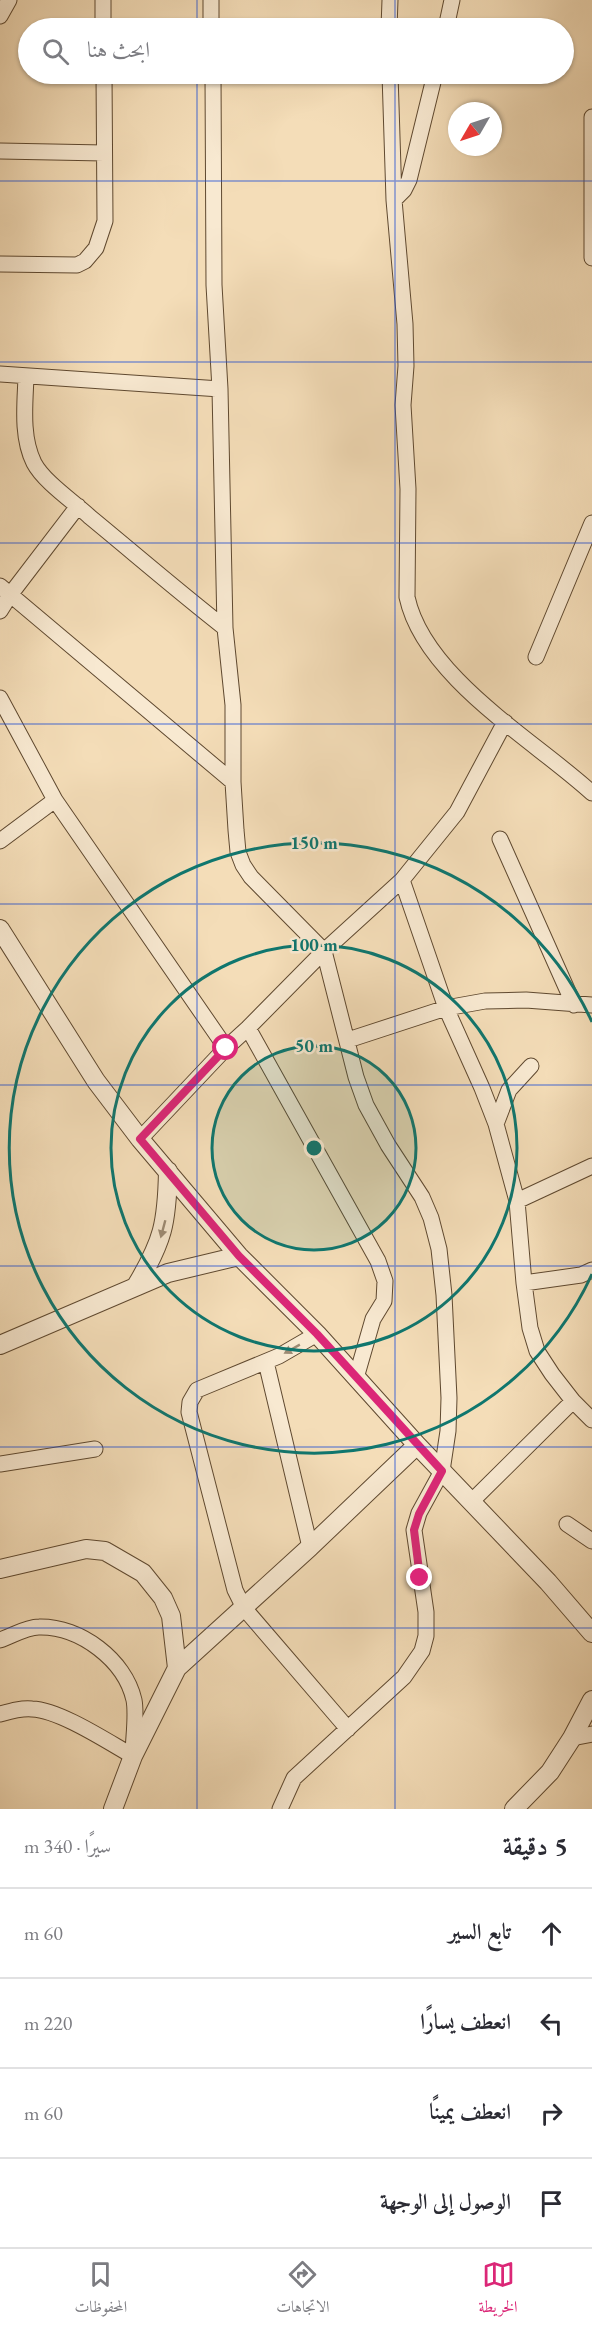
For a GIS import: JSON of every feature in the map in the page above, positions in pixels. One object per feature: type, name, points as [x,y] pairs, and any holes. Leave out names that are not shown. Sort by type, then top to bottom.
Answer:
[{"type":"street","points":[[0,16],[9,0]]},
{"type":"street","points":[[103,0],[103,18]]},
{"type":"street","points":[[211,0],[211,18]]},
{"type":"street","points":[[389,18],[390,0]]},
{"type":"street","points":[[448,18],[452,0]]},
{"type":"street","points":[[0,264],[77,265],[90,255],[100,240],[105,221],[104,84]]},
{"type":"street","points":[[213,84],[214,285],[220,389],[225,628],[233,705],[233,782],[238,852],[251,877],[324,951],[356,1077],[366,1105],[379,1130],[422,1197],[431,1218],[439,1249],[444,1295],[449,1398],[448,1431],[442,1471],[419,1514],[414,1530],[426,1612],[426,1636],[422,1651],[404,1677],[294,1778],[280,1809]]},
{"type":"street","points":[[390,84],[394,200],[405,324],[406,366],[403,405],[408,489],[406,597],[409,610],[430,646],[455,677],[477,699],[592,793]]},
{"type":"street","points":[[394,200],[404,190],[409,180],[433,84]]},
{"type":"street","points":[[592,117],[592,258]]},
{"type":"street","points":[[0,151],[104,153]]},
{"type":"street","points":[[0,374],[220,389]]},
{"type":"street","points":[[26,377],[25,422],[28,446],[34,464],[46,478],[78,506],[225,628]]},
{"type":"street","points":[[0,611],[5,591],[78,506]]},
{"type":"street","points":[[536,657],[592,523]]},
{"type":"street","points":[[5,591],[233,782]]},
{"type":"street","points":[[0,698],[55,800],[226,1048]]},
{"type":"street","points":[[140,1139],[226,1048],[324,951],[402,880],[457,812],[505,722]]},
{"type":"street","points":[[0,841],[55,800]]},
{"type":"street","points":[[500,839],[574,1005]]},
{"type":"street","points":[[402,880],[446,1008],[496,1124],[517,1202],[530,1328],[537,1350],[573,1401],[592,1420]]},
{"type":"street","points":[[0,929],[90,1071],[140,1139],[239,1256],[317,1334],[592,1633]]},
{"type":"street","points":[[348,1040],[446,1008],[500,1000],[592,1005]]},
{"type":"street","points":[[248,1028],[378,1261],[385,1281],[384,1301],[374,1319],[356,1378]]},
{"type":"street","points":[[496,1124],[509,1090],[531,1066]]},
{"type":"street","points":[[517,1202],[592,1166]]},
{"type":"street","points":[[136,1286],[153,1258],[162,1236],[167,1212],[168,1171]]},
{"type":"street","points":[[0,1345],[168,1273],[239,1256]]},
{"type":"street","points":[[524,1283],[581,1275],[592,1270]]},
{"type":"street","points":[[317,1334],[266,1362],[204,1386],[192,1395],[189,1412],[213,1511],[235,1590],[243,1608],[348,1729]]},
{"type":"street","points":[[266,1362],[310,1547]]},
{"type":"street","points":[[472,1501],[573,1401]]},
{"type":"street","points":[[113,1809],[133,1756],[177,1668],[310,1547],[417,1445]]},
{"type":"street","points":[[0,1464],[95,1449]]},
{"type":"street","points":[[567,1524],[592,1541]]},
{"type":"street","points":[[0,1569],[86,1549],[105,1551],[125,1562],[143,1573],[164,1598],[171,1616],[177,1668]]},
{"type":"street","points":[[0,1640],[41,1627],[63,1630],[103,1650],[117,1664],[134,1700],[133,1756]]},
{"type":"street","points":[[514,1809],[550,1772],[572,1738],[592,1700]]},
{"type":"street","points":[[0,1714],[18,1709],[35,1709],[71,1722],[133,1756]]},
{"type":"street","points":[[572,1738],[592,1734]]},
{"type":"route","points":[[226,1048],[140,1139],[239,1256],[317,1334],[442,1471],[419,1514],[414,1530],[420,1578]]}]
